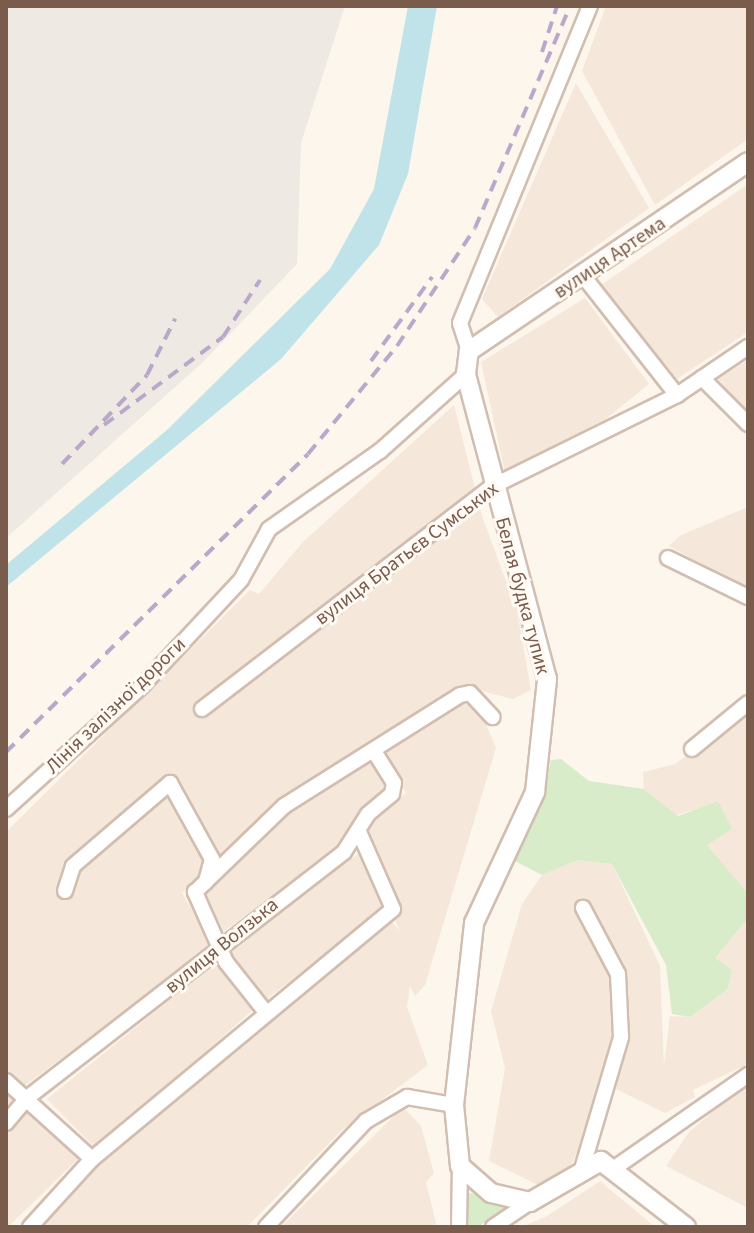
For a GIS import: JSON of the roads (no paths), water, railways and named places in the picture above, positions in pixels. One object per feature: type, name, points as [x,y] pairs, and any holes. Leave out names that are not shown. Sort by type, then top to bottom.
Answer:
[{"type":"street","points":[[469,351],[460,323],[590,6]]},
{"type":"street","name":"вулиця Артема","points":[[469,351],[584,277],[748,162]]},
{"type":"street","points":[[584,277],[677,395]]},
{"type":"street","name":"вулиця Братьєв Сумських","points":[[202,709],[491,487],[677,395],[748,347]]},
{"type":"street","name":"Белая будка тупик","points":[[460,1166],[454,1105],[474,923],[529,813],[546,695],[491,487],[466,374],[469,351]]},
{"type":"street","name":"Лінія залізної дороги","points":[[6,809],[152,675],[241,580],[269,529],[380,451],[466,374]]},
{"type":"street","points":[[702,378],[748,424]]},
{"type":"street","points":[[668,558],[748,597]]},
{"type":"street","points":[[264,1010],[221,946],[195,898],[206,882],[284,806],[460,695],[470,693],[492,717]]},
{"type":"street","points":[[692,749],[748,703]]},
{"type":"street","name":"вулиця Волзька","points":[[6,1123],[27,1098],[344,852],[394,783],[373,750]]},
{"type":"street","points":[[65,891],[73,866],[170,783],[212,859],[206,882]]},
{"type":"street","points":[[30,1227],[92,1159],[264,1010],[393,909],[359,832]]},
{"type":"street","points":[[582,1169],[621,1037],[618,974],[583,908]]},
{"type":"street","points":[[616,1167],[748,1075]]},
{"type":"street","points":[[6,1081],[92,1159]]},
{"type":"street","points":[[266,1227],[366,1121],[407,1097],[454,1105]]},
{"type":"street","points":[[493,1227],[582,1169],[601,1161],[616,1167],[686,1227]]},
{"type":"street","points":[[460,1166],[491,1193],[530,1202]]},
{"type":"street","points":[[459,1227],[460,1166]]},
{"type":"water","points":[[408,6],[437,6],[408,174],[379,245],[281,359],[6,587],[6,565],[167,430],[330,269],[374,189]]},
{"type":"railway","points":[[542,52],[557,6]]},
{"type":"railway","points":[[6,752],[308,454],[397,346],[475,228],[570,6]]},
{"type":"railway","points":[[371,361],[432,277]]},
{"type":"railway","points":[[104,425],[223,337],[260,280]]},
{"type":"railway","points":[[62,464],[147,375],[175,319]]}]
